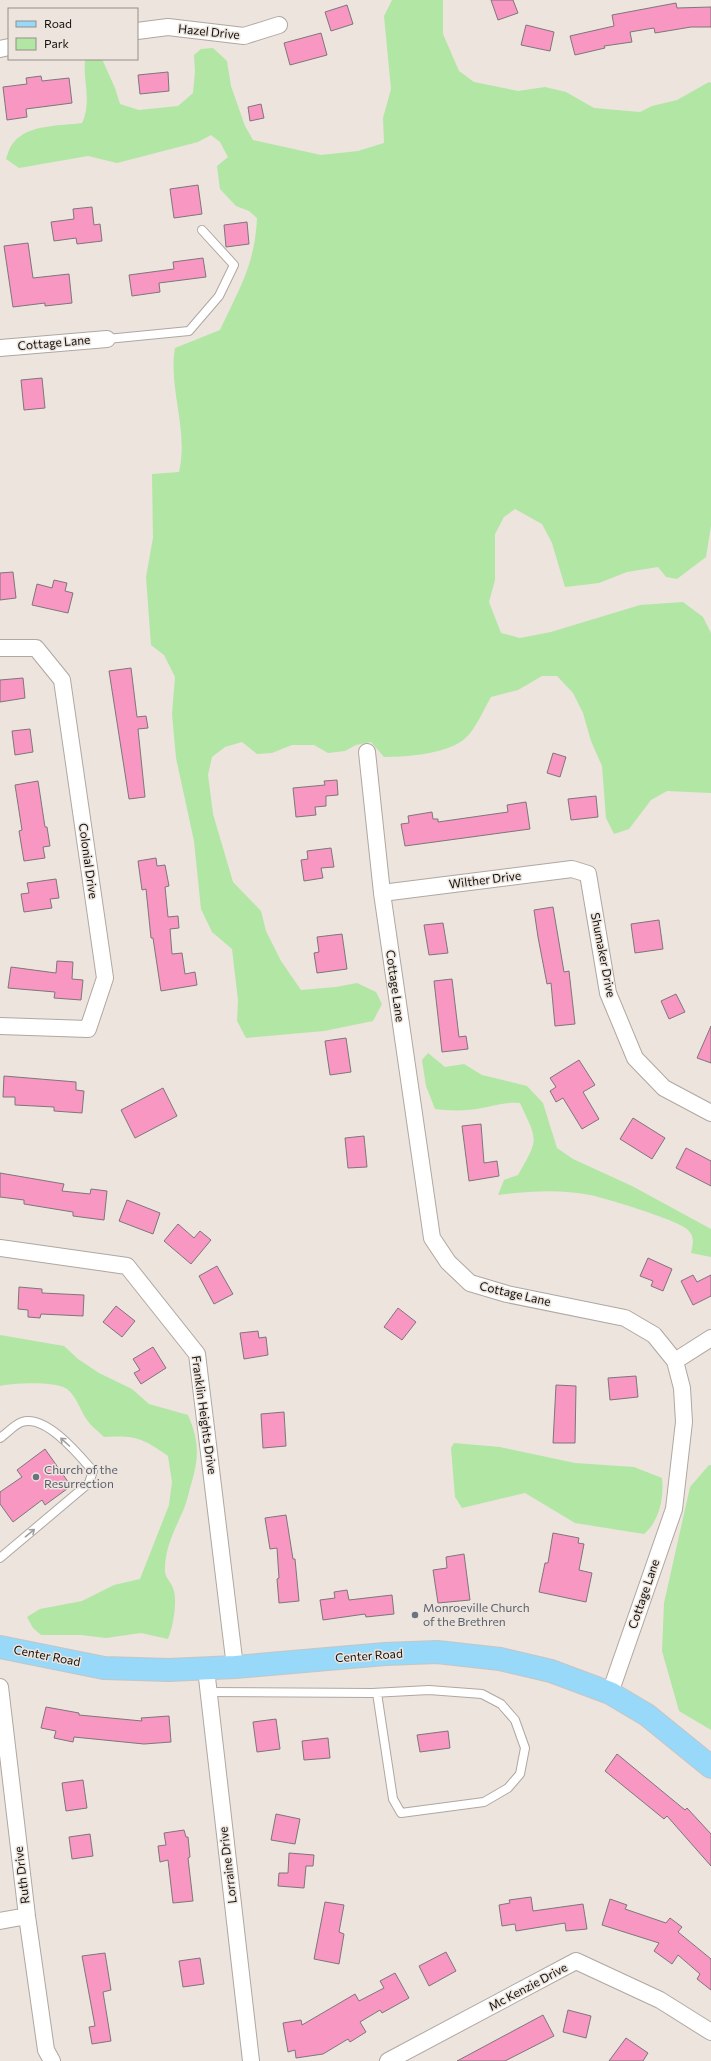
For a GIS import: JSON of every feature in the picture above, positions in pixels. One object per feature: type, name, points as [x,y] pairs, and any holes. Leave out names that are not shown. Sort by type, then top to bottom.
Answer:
[{"type":"main road","name":"Center Road","points":[[0,1647],[104,1668],[206,1669],[385,1654],[437,1652],[500,1659],[551,1671],[610,1693],[647,1715],[711,1766]]},
{"type":"street","name":"Hazel Drive","points":[[138,31],[168,27],[244,36],[279,25]]},
{"type":"street","name":"Cottage Lane","points":[[0,348],[107,339]]},
{"type":"street","name":"Colonial Drive","points":[[0,648],[36,648],[62,680],[105,978],[88,1029],[0,1026]]},
{"type":"street","name":"Cottage Lane","points":[[367,752],[382,893],[432,1238],[448,1262],[470,1283],[507,1294],[625,1318],[654,1335],[675,1361],[682,1388],[684,1422],[674,1508],[610,1693]]},
{"type":"street","name":"Wilther Drive","points":[[382,893],[572,869],[588,874]]},
{"type":"street","name":"Shumaker Drive","points":[[588,874],[608,993],[635,1058],[664,1088],[711,1113]]},
{"type":"street","name":"Franklin Heights Drive","points":[[0,1248],[127,1266],[197,1354],[235,1667]]},
{"type":"street","points":[[675,1361],[711,1338]]},
{"type":"street","name":"Lorraine Drive","points":[[206,1669],[251,2061]]},
{"type":"street","name":"Ruth Drive","points":[[0,1686],[26,1916],[46,2050],[52,2061]]},
{"type":"street","points":[[0,1921],[26,1916]]},
{"type":"street","name":"Mc Kenzie Drive","points":[[388,2061],[576,1961],[660,2000],[711,2032]]},
{"type":"lane","points":[[107,339],[189,331],[219,296],[234,265],[202,230]]},
{"type":"lane","points":[[0,1438],[22,1422],[36,1422],[50,1429],[76,1452],[93,1471],[89,1483],[0,1558]]},
{"type":"lane","points":[[208,1692],[377,1693],[429,1690],[482,1694],[501,1704],[515,1720],[525,1748],[520,1774],[508,1788],[484,1802],[401,1814],[393,1799],[377,1693]]},
{"type":"green space","points":[[392,0],[443,0],[443,34],[459,71],[474,82],[518,91],[545,87],[566,92],[594,108],[640,112],[652,106],[677,100],[709,82],[711,83],[711,526],[706,557],[677,579],[666,577],[658,567],[627,572],[599,583],[565,587],[552,543],[542,524],[515,509],[504,517],[495,534],[495,580],[489,602],[501,633],[520,638],[551,632],[640,605],[683,602],[703,617],[711,633],[711,793],[667,791],[651,800],[629,829],[614,834],[606,818],[602,766],[591,741],[583,713],[573,693],[557,676],[542,676],[518,690],[491,697],[475,727],[462,741],[435,752],[384,757],[371,742],[356,745],[345,751],[328,753],[314,745],[292,745],[272,753],[257,754],[242,742],[225,747],[212,757],[208,775],[213,814],[233,882],[261,911],[266,931],[281,961],[301,990],[336,987],[357,983],[376,992],[382,1004],[373,1021],[324,1031],[246,1038],[237,1021],[238,1000],[232,949],[212,932],[201,909],[194,841],[176,758],[172,714],[175,677],[164,655],[151,645],[146,577],[153,538],[152,474],[179,472],[182,441],[174,379],[175,348],[220,330],[245,276],[253,250],[257,218],[249,211],[236,206],[220,189],[217,166],[228,157],[220,142],[211,135],[198,142],[117,163],[88,156],[19,168],[6,159],[13,144],[20,136],[28,132],[46,127],[82,123],[85,115],[87,100],[85,60],[102,60],[115,88],[120,104],[139,110],[178,106],[193,93],[195,71],[194,55],[201,49],[213,48],[227,61],[231,86],[245,126],[253,140],[321,155],[358,151],[384,143],[383,118],[391,89],[384,16]]},
{"type":"green space","points":[[428,1053],[445,1067],[464,1064],[482,1075],[527,1086],[543,1103],[557,1148],[573,1159],[632,1186],[711,1229],[711,1257],[691,1253],[693,1244],[692,1235],[682,1226],[642,1210],[611,1200],[579,1193],[556,1191],[521,1192],[498,1195],[504,1180],[518,1175],[533,1146],[533,1133],[520,1103],[505,1103],[465,1110],[435,1109],[426,1086],[422,1060]]},
{"type":"green space","points":[[0,1335],[64,1346],[78,1359],[99,1373],[132,1389],[149,1404],[188,1415],[195,1434],[197,1451],[193,1478],[186,1503],[171,1538],[167,1552],[165,1574],[173,1588],[175,1600],[172,1627],[168,1639],[141,1633],[106,1638],[81,1635],[41,1635],[33,1628],[27,1617],[40,1609],[82,1601],[114,1585],[140,1579],[169,1505],[172,1482],[168,1456],[152,1445],[138,1439],[131,1437],[104,1437],[89,1422],[67,1389],[61,1386],[44,1384],[15,1384],[0,1386]]},
{"type":"green space","points":[[454,1443],[500,1447],[575,1463],[634,1467],[662,1478],[660,1508],[654,1522],[644,1534],[575,1523],[525,1493],[462,1508],[455,1497],[451,1448]]},
{"type":"green space","points":[[709,1465],[711,1465],[711,1730],[679,1711],[662,1651],[664,1603],[690,1487]]},
{"type":"building","points":[[491,0],[513,0],[518,13],[498,20]]},
{"type":"building","points":[[676,3],[677,8],[711,7],[711,27],[691,27],[655,33],[654,28],[630,32],[632,42],[604,46],[605,48],[575,55],[570,36],[614,26],[612,15]]},
{"type":"building","points":[[347,5],[353,24],[331,31],[325,12]]},
{"type":"building","points":[[526,25],[554,32],[550,51],[521,45]]},
{"type":"building","points":[[321,33],[327,55],[290,65],[284,43]]},
{"type":"building","points":[[168,72],[169,91],[140,94],[138,75]]},
{"type":"building","points":[[41,76],[42,81],[69,78],[72,103],[26,109],[27,117],[7,120],[3,87],[27,84],[26,78]]},
{"type":"building","points":[[261,104],[264,118],[250,121],[248,107]]},
{"type":"building","points":[[198,185],[202,214],[174,218],[170,189]]},
{"type":"building","points":[[92,207],[94,225],[100,224],[102,241],[77,244],[76,238],[54,241],[51,222],[74,219],[73,209]]},
{"type":"building","points":[[247,222],[249,244],[226,247],[224,225]]},
{"type":"building","points":[[28,243],[33,278],[69,274],[72,303],[45,306],[45,303],[13,307],[4,246]]},
{"type":"building","points":[[203,258],[206,277],[159,283],[160,292],[132,296],[129,275],[174,269],[173,262]]},
{"type":"building","points":[[42,378],[45,408],[24,410],[21,380]]},
{"type":"building","points":[[13,572],[16,598],[0,600],[0,573]]},
{"type":"building","points":[[54,580],[67,583],[65,591],[73,593],[68,613],[32,605],[37,584],[52,588]]},
{"type":"building","points":[[131,668],[137,717],[146,716],[148,728],[138,729],[145,797],[129,799],[109,671]]},
{"type":"building","points":[[23,678],[25,698],[0,702],[0,680]]},
{"type":"building","points":[[30,729],[33,752],[15,755],[12,731]]},
{"type":"building","points":[[553,753],[566,757],[560,777],[547,773]]},
{"type":"building","points":[[337,780],[338,795],[326,796],[326,806],[315,807],[316,815],[296,817],[293,788],[325,785],[324,781]]},
{"type":"building","points":[[38,781],[45,827],[47,827],[50,846],[43,847],[45,858],[24,861],[19,831],[22,830],[15,785]]},
{"type":"building","points":[[596,796],[598,817],[571,820],[568,799]]},
{"type":"building","points":[[526,802],[530,829],[405,846],[401,824],[409,823],[408,816],[432,812],[433,819],[438,819],[438,822],[508,812],[507,805]]},
{"type":"building","points":[[331,848],[334,867],[321,868],[323,878],[304,881],[301,860],[308,859],[307,851]]},
{"type":"building","points":[[156,858],[157,866],[165,865],[169,886],[165,887],[168,917],[178,916],[179,928],[170,929],[172,954],[182,953],[185,974],[195,972],[197,985],[161,991],[153,938],[151,938],[146,889],[142,890],[138,861]]},
{"type":"building","points":[[56,879],[59,898],[50,899],[52,908],[24,912],[21,894],[29,893],[27,883]]},
{"type":"building","points":[[553,907],[564,972],[569,971],[575,1024],[555,1026],[551,983],[547,984],[538,937],[534,910]]},
{"type":"building","points":[[659,920],[663,949],[635,953],[631,924]]},
{"type":"building","points":[[443,923],[448,953],[429,955],[424,925]]},
{"type":"building","points":[[342,934],[347,969],[317,973],[314,953],[319,952],[317,937]]},
{"type":"building","points":[[57,961],[73,962],[72,979],[83,980],[81,1000],[54,998],[55,992],[8,988],[11,967],[56,973]]},
{"type":"building","points":[[452,979],[459,1037],[466,1036],[468,1049],[442,1052],[434,981]]},
{"type":"building","points":[[676,994],[685,1012],[669,1019],[661,1001]]},
{"type":"building","points":[[711,1026],[711,1063],[697,1058]]},
{"type":"building","points":[[346,1038],[351,1072],[330,1075],[325,1041]]},
{"type":"building","points":[[579,1060],[595,1085],[583,1092],[599,1119],[582,1129],[563,1098],[556,1102],[550,1091],[556,1087],[550,1078]]},
{"type":"building","points":[[4,1076],[76,1082],[76,1090],[84,1091],[82,1113],[54,1111],[54,1107],[15,1105],[15,1097],[3,1097]]},
{"type":"building","points":[[163,1088],[177,1116],[135,1138],[121,1110]]},
{"type":"building","points":[[633,1118],[665,1138],[652,1159],[620,1139]]},
{"type":"building","points":[[481,1124],[484,1163],[497,1161],[499,1176],[469,1181],[462,1126]]},
{"type":"building","points":[[364,1136],[367,1167],[348,1168],[345,1138]]},
{"type":"building","points":[[686,1148],[711,1161],[711,1186],[676,1168]]},
{"type":"building","points":[[0,1173],[64,1184],[62,1191],[90,1194],[91,1189],[107,1191],[104,1220],[73,1216],[73,1212],[24,1204],[24,1200],[0,1197]]},
{"type":"building","points":[[127,1200],[160,1213],[153,1234],[119,1221]]},
{"type":"building","points":[[178,1224],[194,1238],[200,1231],[211,1240],[191,1264],[164,1241]]},
{"type":"building","points":[[648,1258],[672,1269],[663,1291],[651,1286],[653,1281],[640,1276]]},
{"type":"building","points":[[217,1266],[233,1294],[214,1304],[199,1276]]},
{"type":"building","points":[[693,1275],[697,1282],[711,1275],[711,1296],[693,1305],[681,1281]]},
{"type":"building","points":[[19,1287],[42,1289],[42,1293],[84,1295],[83,1316],[41,1314],[40,1318],[28,1317],[28,1310],[18,1309]]},
{"type":"building","points":[[116,1306],[135,1321],[122,1337],[103,1322]]},
{"type":"building","points":[[398,1308],[416,1322],[402,1340],[384,1327]]},
{"type":"building","points":[[258,1331],[259,1338],[266,1337],[268,1355],[244,1359],[240,1333]]},
{"type":"building","points":[[153,1347],[166,1368],[141,1384],[134,1373],[140,1370],[133,1359]]},
{"type":"building","points":[[636,1376],[638,1397],[610,1400],[608,1378]]},
{"type":"building","points":[[556,1385],[576,1386],[575,1443],[553,1443]]},
{"type":"building","points":[[284,1412],[286,1446],[263,1448],[261,1414]]},
{"type":"building","points":[[45,1449],[71,1486],[45,1505],[42,1500],[13,1522],[0,1504],[0,1492],[22,1477],[17,1470]]},
{"type":"building","points":[[286,1515],[293,1559],[295,1559],[299,1601],[279,1603],[277,1548],[270,1549],[265,1518]]},
{"type":"building","points":[[553,1533],[579,1538],[578,1543],[584,1544],[579,1570],[592,1573],[586,1602],[539,1592],[545,1563],[548,1563]]},
{"type":"building","points":[[464,1554],[470,1600],[438,1603],[433,1570],[447,1568],[446,1557]]},
{"type":"building","points":[[347,1590],[349,1600],[392,1595],[394,1614],[366,1617],[365,1614],[323,1620],[320,1600],[335,1598],[334,1592]]},
{"type":"building","points":[[46,1707],[79,1713],[79,1715],[142,1721],[141,1718],[169,1716],[171,1742],[144,1744],[74,1737],[73,1742],[54,1738],[56,1731],[41,1728]]},
{"type":"building","points":[[276,1719],[280,1749],[257,1752],[253,1722]]},
{"type":"building","points":[[448,1731],[450,1748],[420,1752],[417,1735]]},
{"type":"building","points":[[328,1738],[330,1758],[304,1760],[302,1741]]},
{"type":"building","points":[[617,1754],[685,1810],[687,1808],[711,1834],[711,1866],[667,1816],[664,1819],[605,1771]]},
{"type":"building","points":[[83,1780],[87,1808],[66,1811],[62,1783]]},
{"type":"building","points":[[276,1814],[300,1819],[295,1844],[271,1840]]},
{"type":"building","points":[[184,1830],[186,1837],[188,1837],[190,1857],[188,1858],[193,1901],[173,1903],[168,1860],[160,1862],[158,1846],[166,1845],[164,1833]]},
{"type":"building","points":[[90,1834],[93,1856],[72,1859],[69,1837]]},
{"type":"building","points":[[289,1853],[314,1855],[313,1866],[306,1866],[304,1888],[278,1886],[279,1873],[288,1873]]},
{"type":"building","points":[[531,1897],[533,1911],[583,1904],[587,1929],[566,1931],[565,1923],[516,1931],[515,1924],[502,1926],[499,1905],[510,1903],[509,1900]]},
{"type":"building","points":[[610,1899],[627,1905],[625,1909],[666,1923],[670,1918],[682,1927],[678,1932],[711,1959],[711,1990],[697,1979],[700,1974],[678,1955],[672,1964],[654,1951],[659,1943],[602,1925]]},
{"type":"building","points":[[325,1902],[344,1905],[339,1932],[344,1934],[339,1964],[314,1959]]},
{"type":"building","points":[[446,1952],[456,1971],[429,1986],[419,1966]]},
{"type":"building","points":[[105,1953],[111,1990],[103,1992],[111,2041],[92,2044],[89,2027],[95,2026],[82,1956]]},
{"type":"building","points":[[200,1958],[204,1984],[183,1987],[179,1961]]},
{"type":"building","points":[[395,1973],[409,1998],[382,2013],[380,2010],[360,2022],[366,2032],[350,2042],[348,2039],[323,2054],[296,2058],[295,2050],[288,2052],[283,2023],[301,2020],[302,2025],[355,1994],[359,2001],[384,1988],[380,1981]]},
{"type":"building","points":[[568,2010],[591,2016],[586,2038],[563,2032]]},
{"type":"building","points":[[543,2015],[554,2036],[505,2061],[457,2061]]},
{"type":"building","points":[[626,2038],[648,2053],[643,2061],[609,2061]]},
{"type":"place","name":"Church of the Resurrection","points":[[36,1477]]},
{"type":"place","name":"Monroeville Church of the Brethren","points":[[415,1615]]}]
